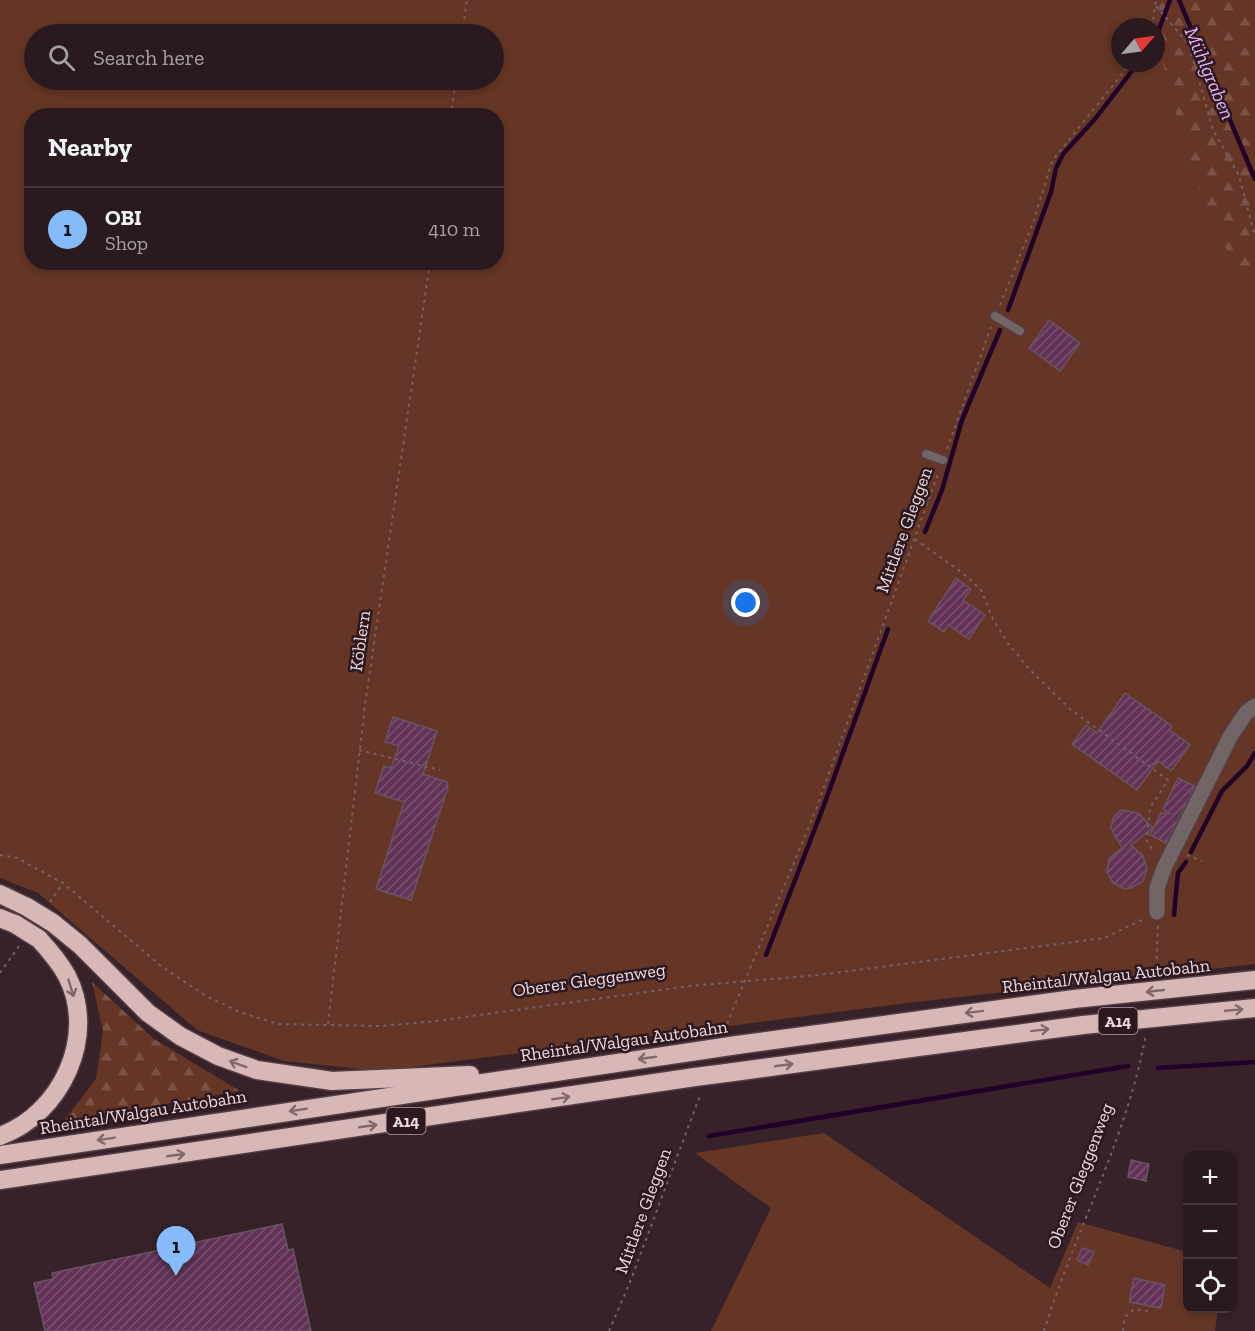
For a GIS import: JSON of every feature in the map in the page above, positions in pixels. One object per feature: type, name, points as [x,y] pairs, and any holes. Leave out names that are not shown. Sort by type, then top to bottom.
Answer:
[{"type":"highway","points":[[0,894],[50,915],[156,1019],[180,1036],[218,1056],[257,1070],[332,1081],[403,1080],[463,1073],[502,1080]]},
{"type":"highway","points":[[0,1136],[16,1130],[40,1111],[61,1087],[72,1063],[77,1035],[76,1005],[68,977],[19,930]]},
{"type":"highway","name":"Rheintal/Walgau Autobahn","points":[[0,1155],[737,1045],[1074,999],[1255,980]]},
{"type":"highway","name":"A14","points":[[0,1180],[695,1077],[1038,1030],[1255,1008]]},
{"type":"street","points":[[1157,912],[1157,888],[1164,868],[1231,735],[1246,713],[1255,706]]},
{"type":"lane","points":[[995,316],[1020,331]]},
{"type":"lane","points":[[926,454],[943,460]]},
{"type":"path","points":[[463,24],[467,0]]},
{"type":"path","points":[[1154,18],[1156,0]]},
{"type":"path","points":[[1156,6],[1169,18],[1189,45],[1213,130],[1239,176],[1255,236]]},
{"type":"path","name":"Mittlere Gleggen","points":[[727,1023],[815,812],[995,316],[1034,223],[1052,162],[1124,72]]},
{"type":"path","points":[[452,108],[455,90]]},
{"type":"path","name":"Köblern","points":[[328,1024],[359,750],[429,270]]},
{"type":"path","points":[[915,539],[965,574],[981,590],[993,619],[1007,642],[1029,669],[1070,709],[1168,780],[1150,808],[1147,841],[1164,868]]},
{"type":"path","points":[[359,750],[440,770]]},
{"type":"path","name":"Oberer Gleggenweg","points":[[0,855],[17,858],[63,883],[161,966],[206,996],[242,1013],[279,1024],[380,1026],[428,1022],[690,986],[818,975],[1104,938],[1157,912]]},
{"type":"path","points":[[50,915],[63,883]]},
{"type":"path","points":[[1156,974],[1157,912]]},
{"type":"path","points":[[0,973],[19,930]]},
{"type":"path","name":"Oberer Gleggenweg","points":[[1044,1331],[1061,1275],[1105,1174],[1138,1080],[1146,1034]]},
{"type":"path","name":"Mittlere Gleggen","points":[[609,1331],[630,1282],[698,1098]]},
{"type":"path","points":[[1123,1331],[1125,1317],[1134,1309],[1148,1311]]},
{"type":"green space","points":[[0,0],[1255,0],[1255,964],[907,1003],[380,1071],[284,1061],[197,1030],[38,893],[0,878]]},
{"type":"green space","points":[[1156,0],[1255,0],[1255,289],[1235,263],[1204,202],[1192,170],[1165,72],[1165,18],[1153,18]]},
{"type":"green space","points":[[92,982],[154,1039],[240,1091],[63,1122],[96,1079],[103,1031]]},
{"type":"green space","points":[[824,1133],[1050,1288],[1078,1222],[1183,1251],[1183,1313],[1217,1313],[1215,1331],[711,1331],[771,1208],[695,1153]]},
{"type":"building","points":[[1049,320],[1080,343],[1060,371],[1029,348]]},
{"type":"building","points":[[956,578],[971,589],[963,600],[985,615],[969,639],[948,625],[944,632],[928,621]]},
{"type":"building","points":[[1125,693],[1172,726],[1170,730],[1190,745],[1171,771],[1158,761],[1137,790],[1072,744],[1086,725],[1097,733]]},
{"type":"building","points":[[393,717],[437,731],[423,774],[447,782],[448,787],[411,900],[376,889],[404,802],[375,793],[384,766],[391,768],[399,746],[385,742]]},
{"type":"building","points":[[1178,778],[1195,786],[1166,843],[1150,835],[1161,813],[1170,814],[1163,809]]},
{"type":"building","points":[[1121,810],[1138,813],[1153,828],[1131,845],[1143,856],[1147,869],[1143,881],[1125,889],[1113,883],[1107,872],[1109,859],[1122,848],[1111,828],[1113,818]]},
{"type":"building","points":[[1131,1160],[1149,1164],[1146,1181],[1128,1177]]},
{"type":"building","points":[[282,1224],[288,1250],[293,1249],[311,1331],[45,1331],[34,1283],[53,1279],[52,1273]]},
{"type":"building","points":[[1082,1248],[1094,1252],[1088,1265],[1077,1260]]},
{"type":"building","points":[[1134,1278],[1165,1285],[1161,1308],[1129,1302]]},
{"type":"waterway","points":[[1163,18],[1170,0]]},
{"type":"waterway","name":"Mühlgraben","points":[[1179,0],[1255,179]]},
{"type":"waterway","points":[[1008,310],[1051,192],[1056,168],[1063,154],[1095,119],[1131,72]]},
{"type":"waterway","points":[[925,532],[942,490],[962,420],[1000,330]]},
{"type":"waterway","points":[[766,955],[888,629]]},
{"type":"waterway","points":[[1191,852],[1222,791],[1247,766],[1255,753]]},
{"type":"waterway","points":[[1174,915],[1178,873],[1186,862]]},
{"type":"waterway","points":[[1158,1068],[1255,1062]]},
{"type":"waterway","points":[[709,1136],[1128,1066]]},
{"type":"place","name":"OBI","points":[[176,1276]]}]
